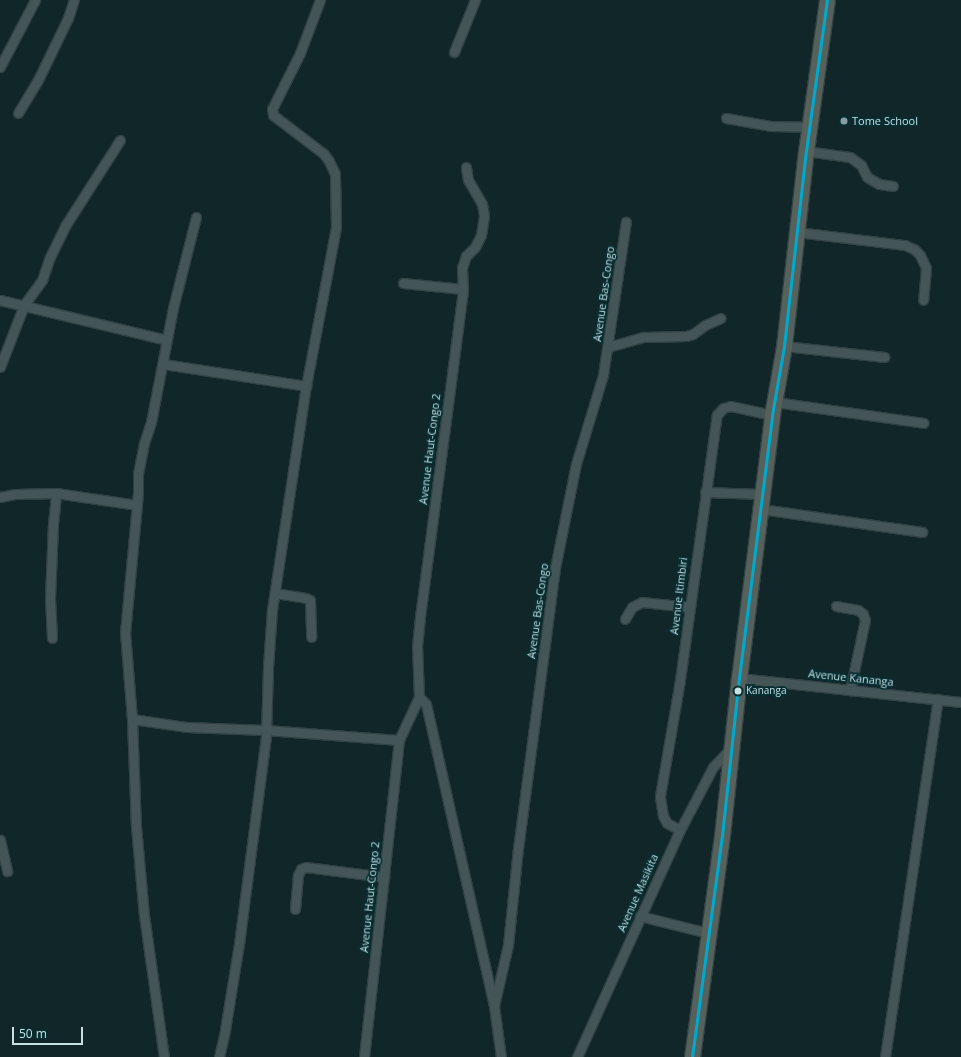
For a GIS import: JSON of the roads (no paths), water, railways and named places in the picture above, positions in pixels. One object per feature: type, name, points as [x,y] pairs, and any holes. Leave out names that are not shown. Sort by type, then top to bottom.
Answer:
[{"type":"main road","points":[[692,1057],[722,836],[739,678],[774,408],[784,346],[806,151],[827,0]]},
{"type":"street","points":[[0,67],[35,0]]},
{"type":"street","points":[[18,113],[38,80],[68,18],[74,0]]},
{"type":"street","points":[[219,1057],[225,1030],[239,944],[266,730],[268,667],[275,593],[295,468],[306,386],[336,227],[335,174],[329,160],[324,154],[273,115],[272,109],[300,53],[320,0]]},
{"type":"street","points":[[454,52],[475,0]]},
{"type":"street","points":[[726,118],[772,126],[810,127]]},
{"type":"street","points":[[0,367],[24,305],[42,280],[50,257],[65,226],[120,140]]},
{"type":"street","points":[[806,151],[850,157],[861,165],[867,177],[879,184],[893,186]]},
{"type":"street","name":"Avenue Haut-Congo 2","points":[[364,1057],[399,740],[419,697],[417,646],[463,289],[461,277],[466,256],[475,247],[481,235],[484,216],[482,204],[468,180],[466,167]]},
{"type":"street","points":[[164,1057],[144,915],[136,826],[132,719],[125,632],[141,456],[151,422],[163,364],[166,340],[196,218]]},
{"type":"street","name":"Avenue Bas-Congo","points":[[494,1006],[508,945],[521,825],[555,568],[576,464],[603,375],[626,222]]},
{"type":"street","points":[[797,232],[905,246],[914,249],[920,255],[926,268],[923,300]]},
{"type":"street","points":[[403,283],[463,289]]},
{"type":"street","points":[[0,300],[166,340]]},
{"type":"street","points":[[608,347],[644,337],[686,336],[694,334],[705,325],[721,318]]},
{"type":"street","points":[[784,346],[884,357]]},
{"type":"street","points":[[163,364],[306,386]]},
{"type":"street","name":"Avenue Itimbiri","points":[[680,830],[667,823],[663,816],[660,796],[690,607],[717,415],[723,408],[731,406],[774,408],[924,423]]},
{"type":"street","points":[[705,492],[762,501],[922,532]]},
{"type":"street","points":[[0,497],[16,494],[56,493],[137,505]]},
{"type":"street","points":[[52,638],[50,598],[53,524],[56,493]]},
{"type":"street","points":[[275,593],[310,600],[311,637]]},
{"type":"street","points":[[625,619],[632,607],[642,602],[690,607]]},
{"type":"street","points":[[836,606],[858,610],[863,614],[864,620],[850,690]]},
{"type":"street","name":"Avenue Kananga","points":[[739,678],[961,702]]},
{"type":"street","points":[[419,697],[426,704],[494,1006],[501,1057]]},
{"type":"street","points":[[886,1057],[938,699]]},
{"type":"street","points":[[132,719],[187,727],[266,730],[399,740]]},
{"type":"street","name":"Avenue Masikita","points":[[577,1057],[680,830],[713,767],[732,747]]},
{"type":"street","points":[[0,840],[7,871]]},
{"type":"street","points":[[295,909],[298,875],[301,869],[306,867],[384,877]]},
{"type":"street","points":[[640,916],[708,933]]},
{"type":"place","name":"Tome School","points":[[844,121]]},
{"type":"place","name":"Kananga","points":[[738,691]]}]
